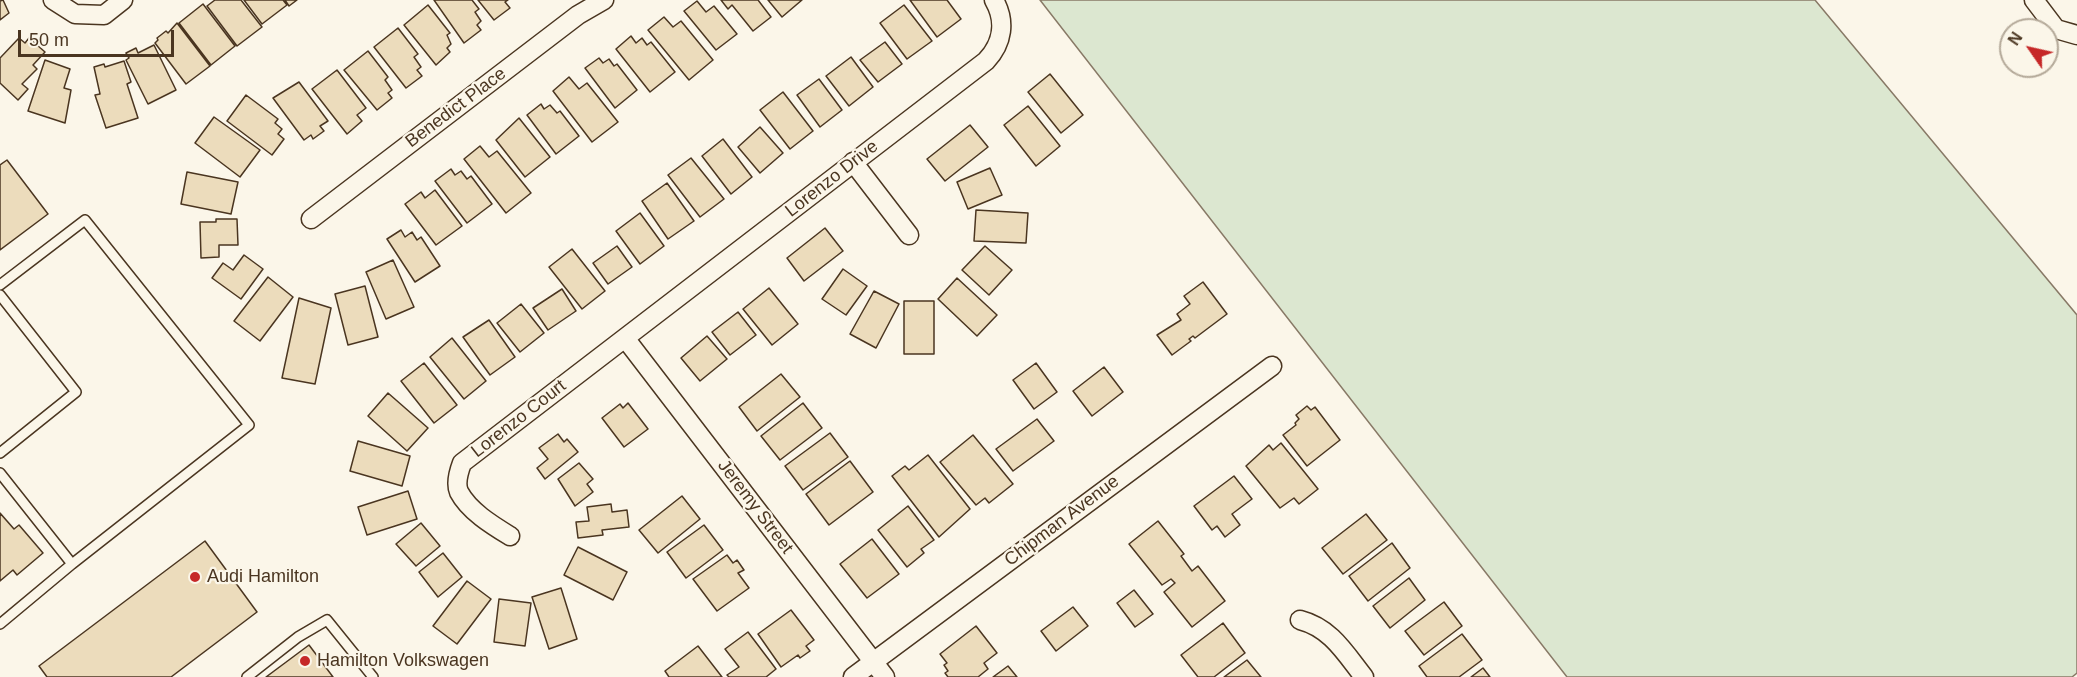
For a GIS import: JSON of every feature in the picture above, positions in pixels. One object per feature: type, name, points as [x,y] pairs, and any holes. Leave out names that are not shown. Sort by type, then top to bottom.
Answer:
[{"type":"street","points":[[53,0],[75,14],[94,15],[104,15],[123,0]]},
{"type":"street","name":"Benedict Place","points":[[311,219],[578,15],[604,0]]},
{"type":"street","name":"Lorenzo Drive","points":[[626,338],[991,56],[1002,32],[1000,11],[994,0]]},
{"type":"street","points":[[2034,0],[2056,29],[2077,35]]},
{"type":"street","points":[[853,162],[909,235]]},
{"type":"street","name":"Lorenzo Court","points":[[510,536],[483,519],[458,491],[458,476],[462,463],[626,338]]},
{"type":"street","name":"Jeremy Street","points":[[626,338],[885,677]]},
{"type":"street","name":"Chipman Avenue","points":[[853,677],[1272,366]]},
{"type":"street","points":[[1300,620],[1317,624],[1330,633],[1364,677]]},
{"type":"lane","points":[[0,285],[85,220],[249,424],[0,624]]},
{"type":"lane","points":[[0,296],[76,392],[0,453]]},
{"type":"lane","points":[[0,473],[72,564]]},
{"type":"lane","points":[[247,677],[298,637],[327,621],[373,677]]},
{"type":"green space","points":[[1040,0],[1815,0],[2077,315],[2077,673],[2072,677],[1567,677]]},
{"type":"building","points":[[3,0],[9,13],[0,20],[0,1]]},
{"type":"building","points":[[215,0],[241,0],[262,27],[237,46],[207,6]]},
{"type":"building","points":[[244,0],[283,0],[287,5],[262,24]]},
{"type":"building","points":[[285,0],[297,0],[289,6]]},
{"type":"building","points":[[434,0],[472,0],[479,9],[475,12],[481,21],[477,25],[481,30],[464,43]]},
{"type":"building","points":[[478,0],[508,0],[505,2],[510,8],[494,20]]},
{"type":"building","points":[[721,0],[758,0],[771,17],[753,31],[732,5],[728,9]]},
{"type":"building","points":[[768,0],[802,0],[782,17]]},
{"type":"building","points":[[910,0],[947,0],[961,19],[937,37]]},
{"type":"building","points":[[697,1],[706,12],[714,6],[737,34],[716,50],[684,11]]},
{"type":"building","points":[[203,4],[235,46],[211,65],[179,23]]},
{"type":"building","points":[[428,5],[450,33],[447,35],[451,44],[447,48],[450,52],[436,65],[404,25]]},
{"type":"building","points":[[904,5],[932,41],[907,59],[880,23]]},
{"type":"building","points":[[664,17],[673,27],[681,21],[713,60],[689,80],[648,30]]},
{"type":"building","points":[[177,23],[210,66],[186,84],[155,43],[157,38],[166,31],[168,33]]},
{"type":"building","points":[[398,28],[418,54],[414,57],[421,67],[417,70],[422,76],[406,88],[374,47]]},
{"type":"building","points":[[631,36],[636,43],[642,38],[647,45],[651,42],[675,72],[650,92],[616,49]]},
{"type":"building","points":[[19,38],[25,43],[29,38],[45,52],[33,65],[37,69],[22,84],[28,89],[18,100],[0,83],[0,58]]},
{"type":"building","points":[[885,42],[902,64],[878,82],[860,60]]},
{"type":"building","points":[[154,45],[176,90],[148,104],[126,60],[129,58],[126,53],[136,48],[138,53]]},
{"type":"building","points":[[368,51],[388,77],[385,80],[392,90],[388,93],[392,98],[377,110],[344,70]]},
{"type":"building","points":[[851,57],[873,87],[849,106],[826,76]]},
{"type":"building","points":[[599,58],[603,63],[609,59],[614,66],[617,64],[637,90],[615,108],[585,68]]},
{"type":"building","points":[[45,60],[70,69],[64,88],[71,90],[65,123],[28,111]]},
{"type":"building","points":[[124,61],[131,82],[127,84],[138,118],[106,128],[95,95],[100,94],[94,67],[104,64],[105,67]]},
{"type":"building","points":[[337,70],[366,108],[357,115],[362,121],[347,134],[312,89]]},
{"type":"building","points":[[1050,74],[1083,115],[1061,133],[1028,92]]},
{"type":"building","points":[[569,77],[579,89],[587,83],[618,122],[592,142],[553,91]]},
{"type":"building","points":[[819,79],[842,110],[820,127],[797,95]]},
{"type":"building","points":[[299,82],[328,121],[320,126],[324,131],[313,139],[311,135],[304,140],[273,98]]},
{"type":"building","points":[[783,92],[813,131],[790,149],[760,110]]},
{"type":"building","points":[[246,95],[278,119],[275,123],[282,129],[278,134],[284,139],[272,155],[227,121]]},
{"type":"building","points":[[541,104],[544,109],[550,105],[557,113],[560,111],[579,136],[556,154],[527,115]]},
{"type":"building","points":[[1028,106],[1060,146],[1036,166],[1004,125]]},
{"type":"building","points":[[214,117],[260,150],[240,177],[195,143]]},
{"type":"building","points":[[519,118],[550,157],[525,177],[496,140]]},
{"type":"building","points":[[970,125],[988,147],[945,181],[927,159]]},
{"type":"building","points":[[760,127],[783,153],[760,173],[738,147]]},
{"type":"building","points":[[723,139],[752,177],[731,194],[702,156]]},
{"type":"building","points":[[480,146],[489,157],[497,151],[531,193],[506,213],[464,159]]},
{"type":"building","points":[[691,158],[724,199],[700,217],[668,175]]},
{"type":"building","points":[[7,160],[48,214],[0,250],[0,165]]},
{"type":"building","points":[[990,168],[1002,195],[968,209],[957,182]]},
{"type":"building","points":[[451,169],[455,175],[461,171],[467,179],[471,176],[492,204],[467,223],[435,181]]},
{"type":"building","points":[[187,172],[238,182],[231,214],[181,204]]},
{"type":"building","points":[[667,183],[694,221],[668,239],[642,201]]},
{"type":"building","points":[[435,190],[462,226],[436,245],[405,204],[421,192],[425,198]]},
{"type":"building","points":[[976,210],[1028,213],[1026,243],[974,241]]},
{"type":"building","points":[[640,213],[664,246],[640,264],[616,231]]},
{"type":"building","points":[[216,219],[237,219],[238,245],[219,245],[219,257],[201,258],[200,222],[216,222]]},
{"type":"building","points":[[825,228],[843,251],[804,281],[787,258]]},
{"type":"building","points":[[401,230],[405,237],[412,232],[417,240],[421,237],[440,266],[415,282],[387,239]]},
{"type":"building","points":[[617,246],[632,267],[608,284],[593,263]]},
{"type":"building","points":[[985,246],[1012,270],[989,295],[962,270]]},
{"type":"building","points":[[572,249],[605,291],[582,309],[549,267]]},
{"type":"building","points":[[244,255],[263,269],[241,299],[212,278],[223,263],[233,270]]},
{"type":"building","points":[[393,260],[414,307],[386,319],[366,272]]},
{"type":"building","points":[[843,269],[867,286],[846,315],[822,299]]},
{"type":"building","points":[[268,277],[293,297],[260,341],[234,321]]},
{"type":"building","points":[[957,278],[997,315],[977,336],[938,299]]},
{"type":"building","points":[[1203,282],[1227,314],[1195,338],[1193,336],[1189,339],[1191,341],[1172,355],[1157,335],[1181,320],[1177,314],[1190,304],[1184,296]]},
{"type":"building","points":[[365,286],[378,337],[348,345],[335,294]]},
{"type":"building","points":[[769,288],[798,324],[772,345],[743,309]]},
{"type":"building","points":[[562,289],[576,311],[548,330],[533,308]]},
{"type":"building","points":[[874,291],[899,304],[876,348],[850,334]]},
{"type":"building","points":[[299,298],[331,308],[315,384],[282,378]]},
{"type":"building","points":[[904,301],[934,301],[934,354],[904,354]]},
{"type":"building","points":[[521,304],[544,333],[520,352],[497,323]]},
{"type":"building","points":[[738,312],[756,335],[730,355],[712,332]]},
{"type":"building","points":[[489,320],[515,357],[490,375],[463,337]]},
{"type":"building","points":[[707,336],[727,359],[700,381],[681,358]]},
{"type":"building","points":[[452,338],[486,381],[464,399],[430,357]]},
{"type":"building","points":[[424,363],[457,405],[434,423],[401,381]]},
{"type":"building","points":[[1036,363],[1057,392],[1034,409],[1013,380]]},
{"type":"building","points":[[1104,367],[1123,392],[1092,416],[1073,391]]},
{"type":"building","points":[[781,374],[800,397],[757,431],[739,407]]},
{"type":"building","points":[[388,393],[428,428],[407,451],[368,416]]},
{"type":"building","points":[[628,403],[648,429],[624,447],[602,418],[620,404],[623,408]]},
{"type":"building","points":[[803,403],[822,428],[780,460],[761,436]]},
{"type":"building","points":[[1307,406],[1311,410],[1315,407],[1340,440],[1307,466],[1283,435],[1296,425],[1299,419],[1296,415]]},
{"type":"building","points":[[1037,419],[1054,441],[1013,471],[996,449]]},
{"type":"building","points":[[830,433],[848,457],[803,490],[785,466]]},
{"type":"building","points":[[558,434],[564,442],[567,439],[578,452],[545,479],[537,468],[548,459],[539,448]]},
{"type":"building","points":[[973,435],[1013,484],[989,503],[985,498],[976,505],[940,462]]},
{"type":"building","points":[[358,441],[410,456],[402,486],[350,471]]},
{"type":"building","points":[[1281,443],[1318,489],[1299,504],[1294,498],[1280,508],[1246,466],[1269,445],[1273,450]]},
{"type":"building","points":[[928,455],[970,509],[939,537],[892,476],[905,466],[909,470]]},
{"type":"building","points":[[850,461],[873,492],[829,525],[806,494]]},
{"type":"building","points":[[579,463],[593,479],[587,484],[593,492],[575,506],[558,479]]},
{"type":"building","points":[[1234,476],[1252,499],[1232,514],[1240,525],[1225,537],[1217,526],[1212,530],[1194,506]]},
{"type":"building","points":[[408,491],[417,519],[367,535],[358,507]]},
{"type":"building","points":[[682,496],[700,519],[658,553],[639,530]]},
{"type":"building","points":[[611,504],[612,512],[627,510],[629,527],[602,530],[603,535],[578,538],[576,522],[589,521],[587,507]]},
{"type":"building","points":[[908,506],[934,540],[921,549],[924,553],[907,567],[878,530]]},
{"type":"building","points":[[0,513],[14,529],[19,525],[43,553],[17,575],[13,570],[0,581]]},
{"type":"building","points":[[1366,514],[1387,540],[1343,574],[1322,548]]},
{"type":"building","points":[[1158,521],[1184,554],[1181,556],[1192,571],[1198,566],[1225,601],[1192,627],[1164,592],[1175,583],[1171,579],[1162,585],[1129,544]]},
{"type":"building","points":[[421,523],[440,546],[416,566],[396,544]]},
{"type":"building","points":[[704,525],[723,550],[686,578],[667,552]]},
{"type":"building","points":[[872,539],[899,574],[867,598],[840,564]]},
{"type":"building","name":"Audi Hamilton","points":[[205,541],[257,612],[171,677],[47,677],[39,666]]},
{"type":"building","points":[[1392,543],[1410,568],[1368,601],[1349,576]]},
{"type":"building","points":[[578,547],[627,572],[613,600],[564,575]]},
{"type":"building","points":[[443,553],[462,577],[438,597],[419,572]]},
{"type":"building","points":[[727,555],[733,563],[737,560],[744,570],[738,573],[749,588],[717,611],[693,579]]},
{"type":"building","points":[[1409,578],[1425,600],[1390,628],[1373,606]]},
{"type":"building","points":[[467,581],[491,599],[457,644],[433,626]]},
{"type":"building","points":[[561,588],[577,639],[549,649],[532,597]]},
{"type":"building","points":[[1134,590],[1153,614],[1135,627],[1117,603]]},
{"type":"building","points":[[499,599],[531,603],[525,646],[494,642]]},
{"type":"building","points":[[1444,602],[1462,626],[1424,655],[1405,631]]},
{"type":"building","points":[[1073,607],[1088,626],[1056,651],[1041,631]]},
{"type":"building","points":[[791,610],[814,640],[806,646],[810,651],[800,658],[798,655],[781,667],[758,634]]},
{"type":"building","points":[[1223,623],[1245,653],[1214,677],[1198,677],[1181,655]]},
{"type":"building","points":[[976,626],[997,653],[984,663],[988,669],[978,677],[948,677],[945,673],[948,671],[944,665],[947,663],[940,654]]},
{"type":"building","points":[[748,632],[776,669],[766,677],[729,677],[727,675],[739,667],[725,649]]},
{"type":"building","points":[[1462,634],[1482,660],[1459,677],[1427,677],[1419,666]]},
{"type":"building","name":"Hamilton Volkswagen","points":[[309,645],[333,677],[266,677]]},
{"type":"building","points":[[698,646],[722,677],[669,677],[665,671]]},
{"type":"building","points":[[1247,660],[1261,677],[1224,677]]},
{"type":"building","points":[[1008,666],[1017,677],[993,677]]},
{"type":"building","points":[[1483,668],[1490,677],[1471,677]]},
{"type":"place","name":"Audi Hamilton","points":[[195,577]]},
{"type":"place","name":"Hamilton Volkswagen","points":[[305,661]]}]
